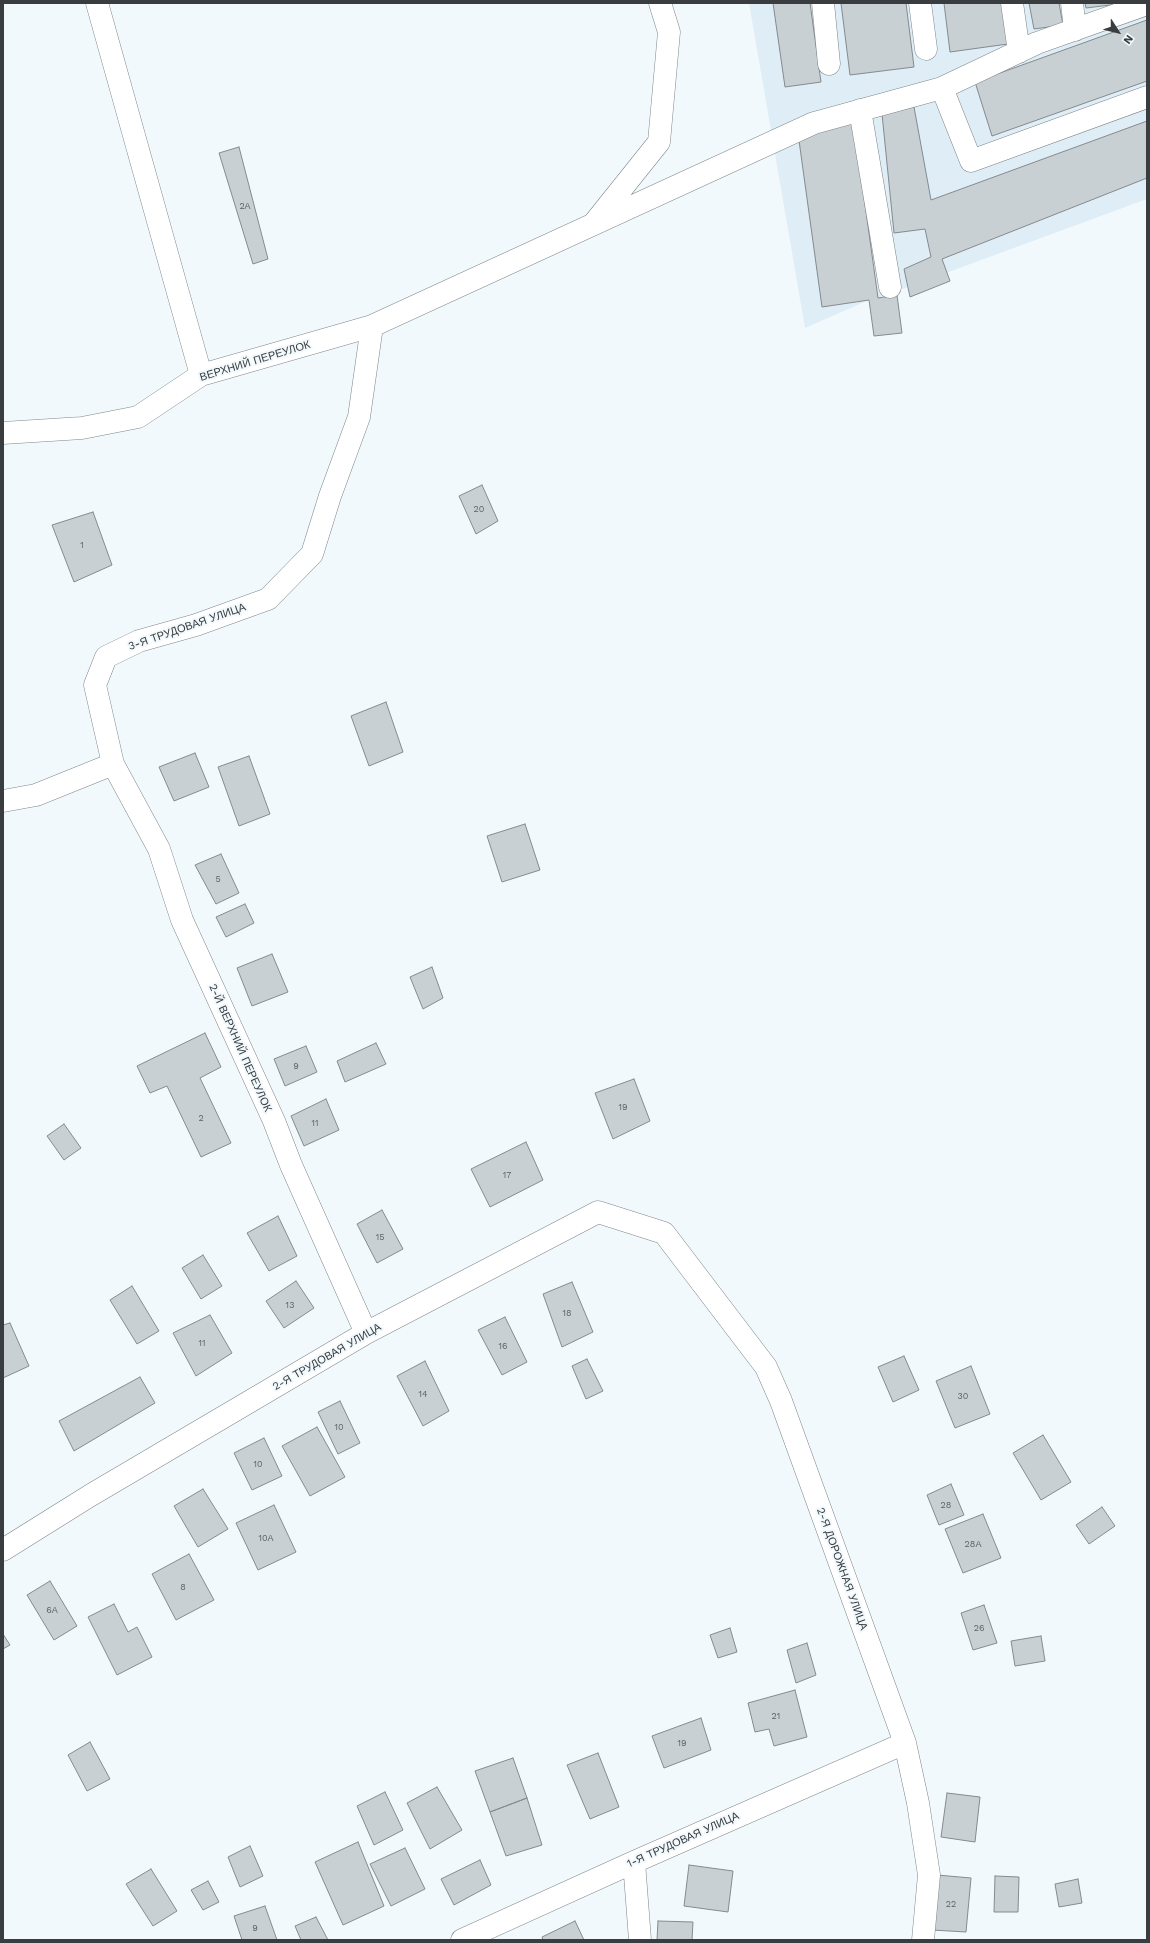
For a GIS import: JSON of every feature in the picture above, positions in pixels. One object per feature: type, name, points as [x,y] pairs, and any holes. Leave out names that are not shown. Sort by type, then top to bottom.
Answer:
[{"type":"street","points":[[97,3],[201,375]]},
{"type":"street","points":[[592,225],[659,142],[669,32],[660,3]]},
{"type":"street","points":[[823,3],[828,64]]},
{"type":"street","points":[[920,3],[926,49]]},
{"type":"street","points":[[1012,3],[1019,52]]},
{"type":"street","points":[[1072,3],[1075,30]]},
{"type":"street","name":"ВЕРХНИЙ ПЕРЕУЛОК","points":[[3,433],[82,428],[138,417],[201,375],[372,326],[814,123],[942,88],[1019,52],[1139,5]]},
{"type":"street","points":[[942,88],[971,161],[1147,97]]},
{"type":"street","points":[[860,110],[890,287]]},
{"type":"street","name":"3-Я ТРУДОВАЯ УЛИЦА","points":[[112,764],[95,685],[106,657],[139,641],[196,626],[268,599],[312,554],[330,496],[359,417],[372,326]]},
{"type":"street","points":[[3,801],[36,794],[112,764]]},
{"type":"street","name":"2-Й ВЕРХНИЙ ПЕРЕУЛОК","points":[[112,764],[160,849],[182,920],[366,1333]]},
{"type":"street","name":"2-Я ТРУДОВАЯ УЛИЦА","points":[[3,1550],[90,1495],[366,1333],[598,1212],[664,1233]]},
{"type":"street","name":"2-Я ДОРОЖНАЯ УЛИЦА","points":[[664,1233],[766,1367],[781,1401],[905,1743],[918,1803],[929,1875],[923,1940]]},
{"type":"street","name":"1-Я ТРУДОВАЯ УЛИЦА","points":[[462,1940],[634,1862],[905,1743]]},
{"type":"street","points":[[634,1862],[640,1940]]},
{"type":"shaded area","points":[[749,3],[1147,3],[1147,199],[869,300],[805,328]]},
{"type":"building","points":[[773,3],[810,3],[821,82],[785,87]]},
{"type":"building","points":[[841,3],[906,3],[914,67],[850,75]]},
{"type":"building","points":[[944,3],[1002,3],[1008,44],[950,52]]},
{"type":"building","points":[[1029,3],[1059,3],[1063,25],[1034,29]]},
{"type":"building","points":[[1085,3],[1118,3],[1118,4],[1086,8]]},
{"type":"building","points":[[1147,20],[1147,81],[992,136],[975,82]]},
{"type":"building","points":[[914,107],[931,200],[1147,121],[1147,178],[942,259],[950,281],[910,297],[904,269],[931,257],[925,229],[894,233],[882,114]]},
{"type":"building","points":[[853,118],[878,298],[897,295],[902,333],[874,336],[869,300],[822,307],[797,126]]},
{"type":"building","points":[[239,147],[268,259],[253,264],[219,153]]},
{"type":"building","points":[[482,485],[498,521],[476,534],[459,496]]},
{"type":"building","points":[[93,512],[112,565],[74,582],[52,525]]},
{"type":"building","points":[[386,702],[403,752],[369,766],[351,716]]},
{"type":"building","points":[[195,753],[209,787],[174,801],[159,767]]},
{"type":"building","points":[[249,756],[270,814],[239,826],[218,767]]},
{"type":"building","points":[[525,824],[540,870],[502,882],[487,836]]},
{"type":"building","points":[[221,854],[239,893],[216,904],[195,865]]},
{"type":"building","points":[[245,904],[254,923],[226,937],[216,917]]},
{"type":"building","points":[[272,954],[288,992],[252,1006],[237,968]]},
{"type":"building","points":[[432,967],[443,998],[423,1009],[410,977]]},
{"type":"building","points":[[205,1033],[221,1067],[200,1078],[231,1143],[201,1157],[167,1086],[150,1093],[137,1066]]},
{"type":"building","points":[[376,1043],[386,1064],[345,1082],[337,1061]]},
{"type":"building","points":[[306,1046],[317,1072],[285,1086],[274,1059]]},
{"type":"building","points":[[634,1079],[650,1121],[613,1139],[595,1093]]},
{"type":"building","points":[[326,1099],[339,1130],[304,1146],[291,1116]]},
{"type":"building","points":[[64,1124],[81,1148],[64,1160],[47,1136]]},
{"type":"building","points":[[526,1142],[543,1180],[490,1207],[471,1169]]},
{"type":"building","points":[[382,1210],[403,1249],[377,1263],[357,1224]]},
{"type":"building","points":[[278,1216],[297,1256],[269,1271],[247,1233]]},
{"type":"building","points":[[203,1255],[222,1286],[201,1299],[182,1268]]},
{"type":"building","points":[[296,1281],[314,1308],[284,1328],[266,1301]]},
{"type":"building","points":[[572,1282],[593,1332],[562,1347],[543,1294]]},
{"type":"building","points":[[132,1286],[159,1331],[137,1344],[110,1300]]},
{"type":"building","points":[[210,1315],[232,1353],[196,1376],[173,1333]]},
{"type":"building","points":[[505,1317],[527,1362],[502,1375],[478,1330]]},
{"type":"building","points":[[10,1323],[29,1366],[3,1378],[3,1325]]},
{"type":"building","points":[[904,1356],[919,1390],[893,1402],[878,1367]]},
{"type":"building","points":[[587,1359],[603,1391],[586,1399],[572,1366]]},
{"type":"building","points":[[425,1361],[449,1411],[423,1426],[397,1376]]},
{"type":"building","points":[[971,1366],[990,1414],[955,1428],[936,1381]]},
{"type":"building","points":[[140,1377],[155,1403],[74,1451],[59,1421]]},
{"type":"building","points":[[340,1401],[360,1443],[338,1454],[318,1412]]},
{"type":"building","points":[[317,1427],[345,1477],[310,1496],[282,1446]]},
{"type":"building","points":[[1043,1435],[1071,1482],[1041,1500],[1013,1453]]},
{"type":"building","points":[[264,1438],[282,1476],[252,1490],[234,1453]]},
{"type":"building","points":[[951,1484],[964,1515],[939,1525],[927,1495]]},
{"type":"building","points":[[203,1489],[228,1529],[198,1547],[174,1506]]},
{"type":"building","points":[[274,1505],[296,1552],[258,1570],[236,1523]]},
{"type":"building","points":[[1102,1507],[1115,1526],[1089,1544],[1076,1525]]},
{"type":"building","points":[[983,1514],[1001,1558],[963,1573],[945,1529]]},
{"type":"building","points":[[189,1554],[214,1600],[176,1620],[152,1574]]},
{"type":"building","points":[[50,1581],[77,1626],[54,1640],[27,1595]]},
{"type":"building","points":[[114,1604],[128,1632],[137,1627],[152,1657],[117,1675],[88,1617]]},
{"type":"building","points":[[984,1605],[997,1643],[973,1650],[961,1613]]},
{"type":"building","points":[[730,1628],[737,1652],[718,1658],[710,1635]]},
{"type":"building","points":[[3,1634],[10,1645],[3,1649]]},
{"type":"building","points":[[1041,1636],[1045,1661],[1015,1666],[1011,1641]]},
{"type":"building","points":[[807,1643],[816,1675],[796,1683],[787,1650]]},
{"type":"building","points":[[795,1690],[807,1737],[774,1746],[769,1729],[755,1732],[748,1703]]},
{"type":"building","points":[[701,1718],[711,1750],[664,1768],[652,1736]]},
{"type":"building","points":[[90,1742],[110,1779],[87,1791],[68,1755]]},
{"type":"building","points":[[598,1753],[619,1807],[590,1819],[567,1765]]},
{"type":"building","points":[[513,1758],[527,1798],[490,1812],[475,1771]]},
{"type":"building","points":[[437,1787],[462,1830],[430,1849],[407,1803]]},
{"type":"building","points":[[385,1792],[403,1830],[374,1845],[357,1806]]},
{"type":"building","points":[[947,1793],[980,1797],[975,1842],[941,1837]]},
{"type":"building","points":[[527,1798],[542,1845],[506,1856],[490,1812]]},
{"type":"building","points":[[358,1842],[384,1906],[343,1925],[315,1862]]},
{"type":"building","points":[[250,1846],[263,1876],[240,1887],[228,1857]]},
{"type":"building","points":[[405,1848],[425,1889],[391,1906],[370,1864]]},
{"type":"building","points":[[480,1860],[491,1885],[454,1905],[441,1879]]},
{"type":"building","points":[[689,1865],[733,1871],[728,1912],[684,1906]]},
{"type":"building","points":[[151,1869],[177,1911],[153,1926],[126,1884]]},
{"type":"building","points":[[937,1875],[971,1878],[966,1932],[932,1930]]},
{"type":"building","points":[[995,1876],[1019,1877],[1018,1912],[994,1912]]},
{"type":"building","points":[[1078,1879],[1082,1903],[1059,1907],[1055,1884]]},
{"type":"building","points":[[208,1881],[219,1902],[203,1910],[191,1890]]},
{"type":"building","points":[[265,1906],[277,1940],[242,1940],[234,1916]]},
{"type":"building","points":[[316,1917],[328,1940],[301,1940],[295,1926]]},
{"type":"building","points":[[575,1921],[584,1940],[543,1940],[542,1937]]},
{"type":"building","points":[[658,1921],[693,1922],[692,1940],[657,1940]]}]
